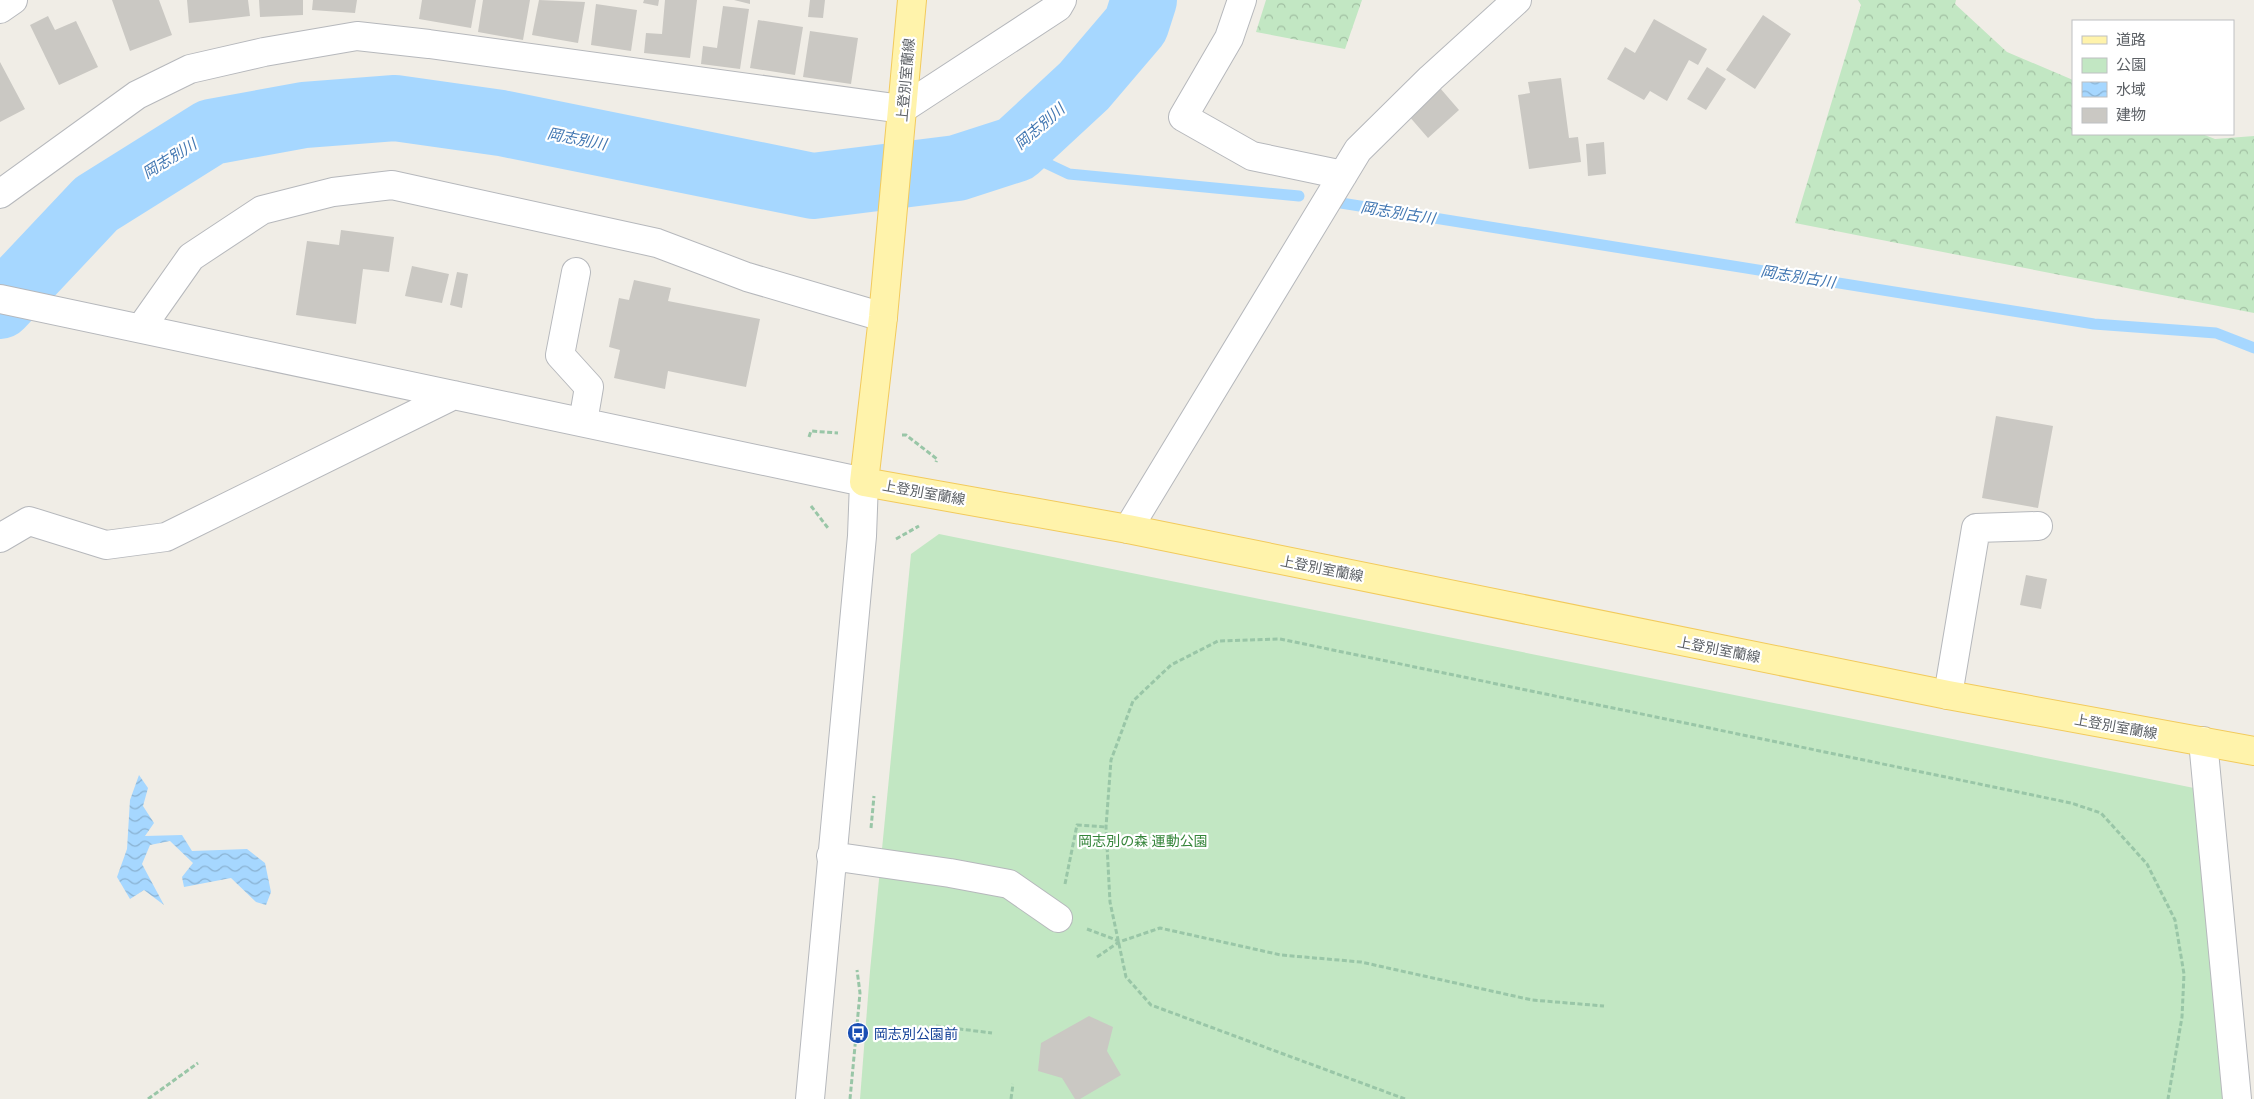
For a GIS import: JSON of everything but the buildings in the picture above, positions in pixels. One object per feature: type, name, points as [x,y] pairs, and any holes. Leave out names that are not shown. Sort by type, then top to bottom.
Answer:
[{"type":"main road","name":"上登別室蘭線","points":[[912,0],[883,317],[864,482],[1128,529],[1948,695],[2203,740],[2254,751]]},
{"type":"street","points":[[0,9],[13,0]]},
{"type":"street","points":[[0,194],[137,95],[190,69],[264,52],[357,36],[429,44],[901,119],[1058,7],[1062,0]]},
{"type":"street","points":[[1242,0],[1229,38],[1183,116],[1252,156],[1343,176]]},
{"type":"street","points":[[1128,529],[1358,150],[1431,78],[1517,0]]},
{"type":"street","points":[[141,328],[191,257],[262,210],[333,192],[392,185],[657,243],[747,277],[883,317]]},
{"type":"street","points":[[576,272],[560,355],[589,388],[583,422]]},
{"type":"street","points":[[0,299],[864,482],[862,536],[810,1099]]},
{"type":"street","points":[[0,538],[29,521],[106,545],[166,537],[454,395]]},
{"type":"street","points":[[1948,695],[1976,528],[2038,526]]},
{"type":"street","points":[[2203,740],[2236,1099]]},
{"type":"street","points":[[831,856],[950,873],[1009,884],[1058,918]]},
{"type":"path","points":[[1405,1099],[1151,1005],[1126,977],[1110,902],[1106,827],[1111,760],[1134,701],[1171,665],[1218,641],[1280,639],[2071,802],[2101,813],[2147,864],[2175,920],[2184,974],[2182,1017],[2168,1099]]},
{"type":"path","points":[[1106,827],[1077,825],[1058,918],[1119,942]]},
{"type":"path","points":[[1097,957],[1119,942],[1160,928],[1281,955],[1361,962],[1532,1000],[1604,1006]]},
{"type":"path","points":[[936,1026],[992,1032]]},
{"type":"path","points":[[148,1099],[198,1063]]},
{"type":"path","points":[[1011,1099],[1013,1084]]},
{"type":"green space","points":[[1266,0],[1362,0],[1345,49],[1256,32]]},
{"type":"green space","points":[[1858,0],[1956,0],[1955,4],[2007,52],[2072,80],[2072,135],[2205,135],[2215,139],[2254,136],[2254,313],[1795,223],[1861,5]]},
{"type":"green space","name":"岡志別の森 運動公園","points":[[939,534],[2194,788],[2224,1099],[860,1099],[870,971],[911,554]]},
{"type":"water","points":[[139,775],[148,788],[143,806],[154,823],[145,836],[182,835],[192,851],[247,849],[265,863],[271,892],[266,905],[256,902],[231,878],[184,887],[182,877],[193,863],[170,841],[150,845],[142,864],[164,905],[144,890],[130,899],[117,877],[127,849],[130,800]]},
{"type":"pier","points":[[0,312],[31,321],[7,334],[0,333]]},
{"type":"waterway","name":"岡志別川","points":[[0,306],[96,204],[211,132],[304,115],[395,108],[501,123],[813,186],[957,168],[1016,149],[1084,86],[1136,25],[1144,0]]},
{"type":"waterway","name":"岡志別古川","points":[[1016,149],[1069,174],[1299,196]]},
{"type":"waterway","name":"岡志別古川","points":[[1341,203],[2094,324],[2216,333],[2254,348]]},
{"type":"place","name":"岡志別公園前","points":[[858,1033]]}]
